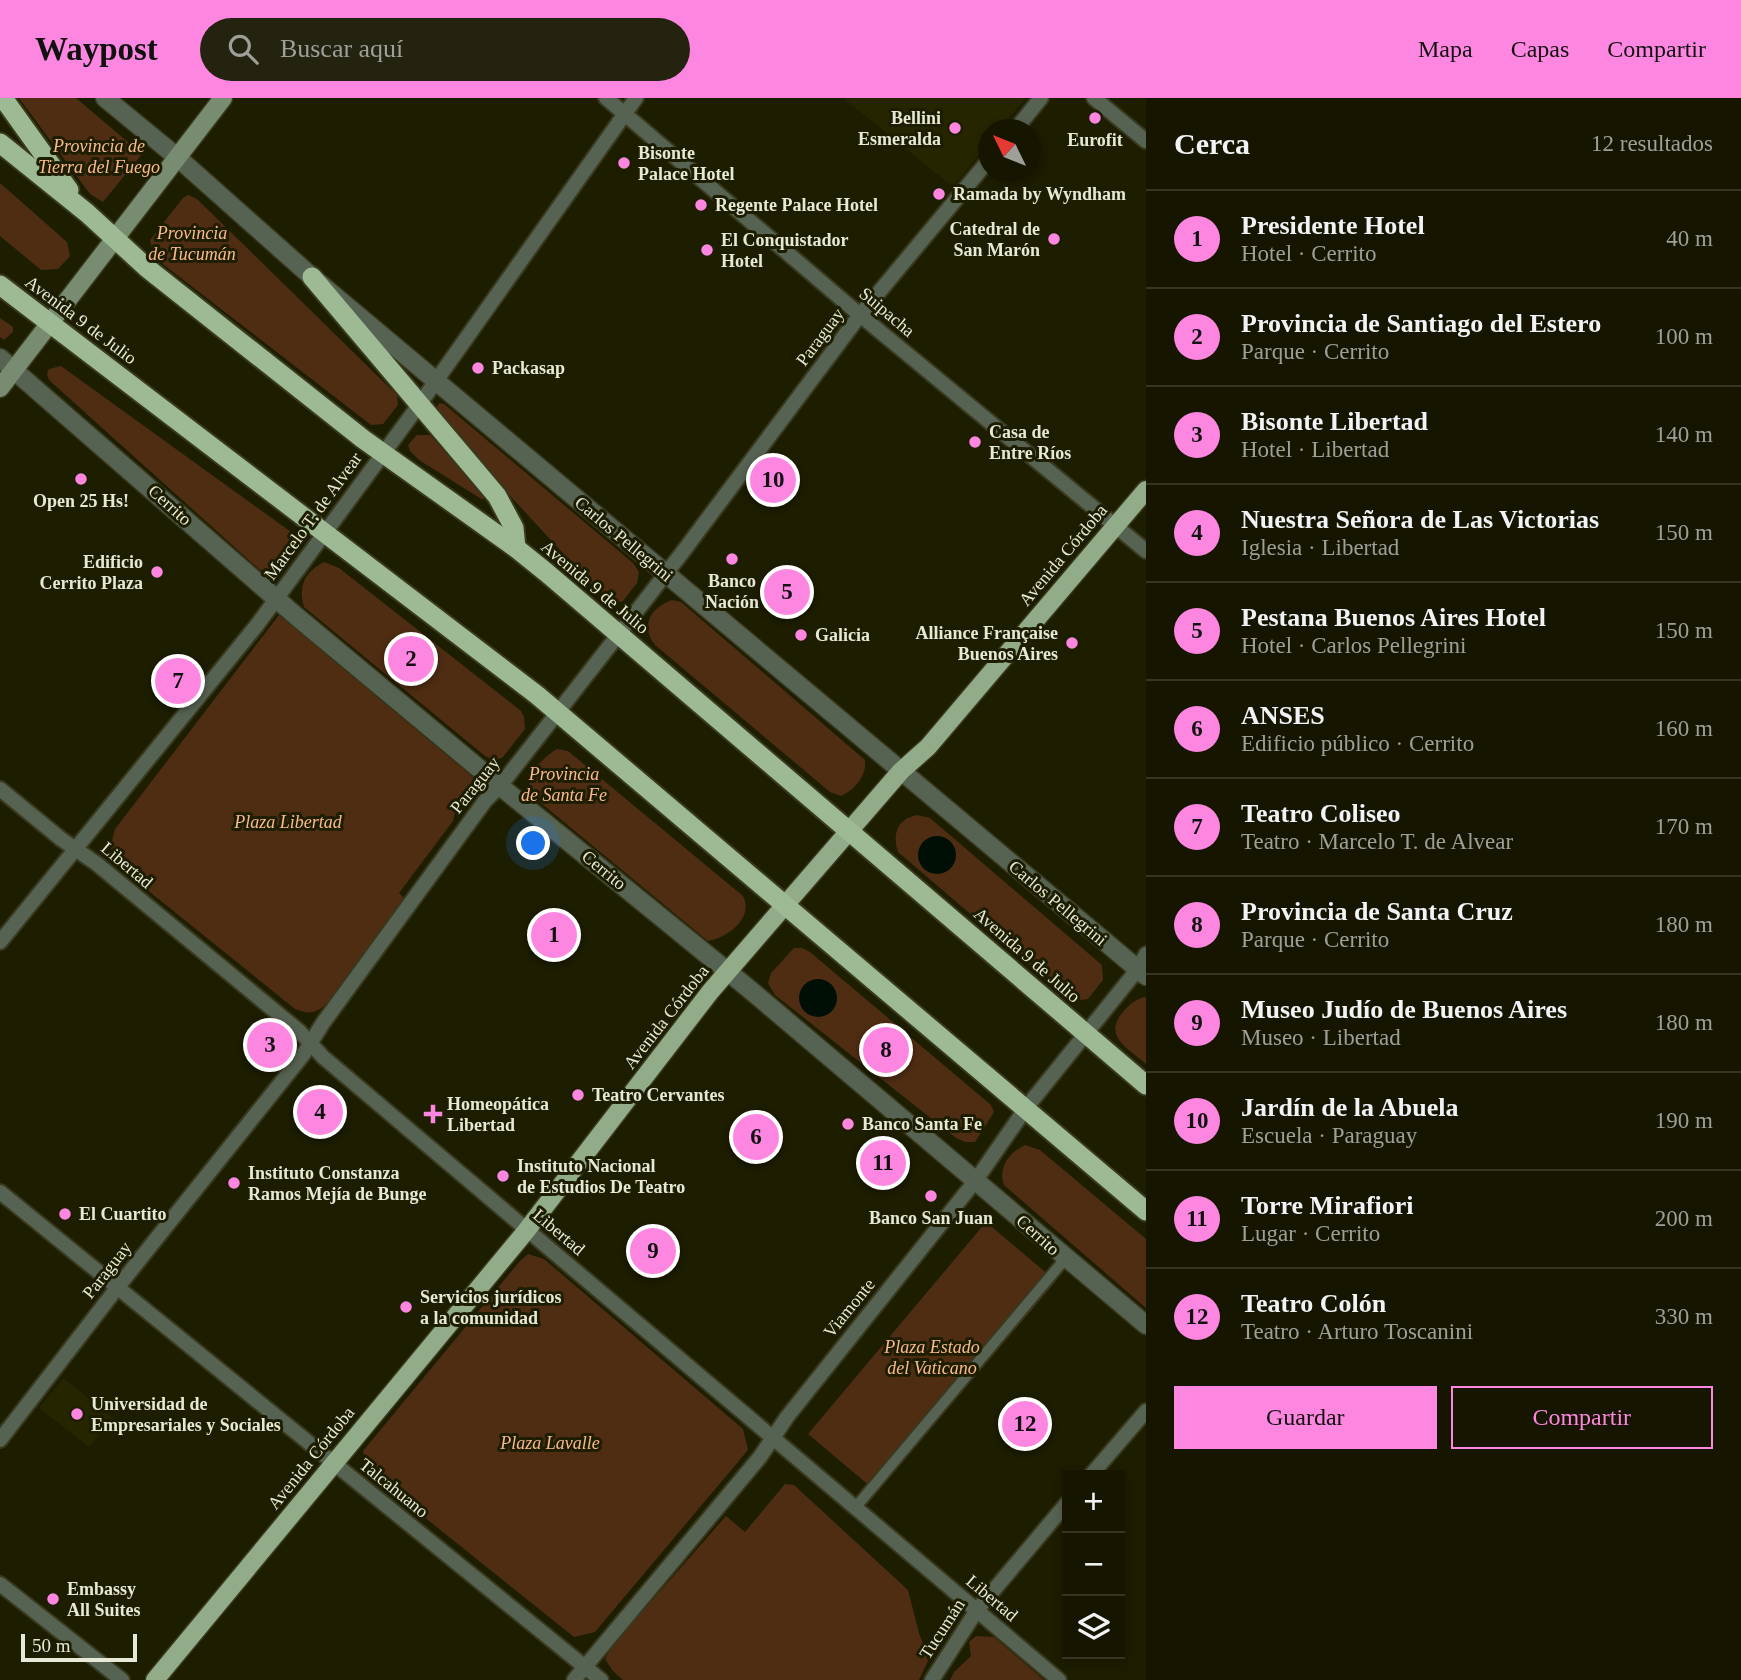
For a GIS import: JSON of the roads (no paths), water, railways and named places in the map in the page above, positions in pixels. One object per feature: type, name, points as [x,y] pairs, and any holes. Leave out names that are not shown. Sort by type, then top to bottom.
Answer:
[{"type":"highway","points":[[3,98],[87,214]]},
{"type":"highway","name":"Avenida 9 de Julio","points":[[0,143],[87,214],[114,240],[383,454],[516,548],[1146,1085]]},
{"type":"highway","points":[[312,277],[503,505],[514,528],[516,548]]},
{"type":"highway","name":"Avenida 9 de Julio","points":[[0,285],[558,712],[1146,1211]]},
{"type":"main road","points":[[0,388],[7,364],[51,322],[223,98]]},
{"type":"main road","name":"Avenida Córdoba","points":[[155,1680],[526,1231],[728,971],[901,771],[928,747],[1146,490]]},
{"type":"street","name":"Carlos Pellegrini","points":[[105,98],[177,157],[312,277],[901,771],[1143,966]]},
{"type":"street","name":"Suipacha","points":[[606,98],[860,316],[1146,551]]},
{"type":"street","name":"Marcelo T. de Alvear","points":[[0,942],[78,849],[276,599],[419,405],[636,98]]},
{"type":"street","points":[[1024,119],[1041,98]]},
{"type":"street","points":[[1094,98],[1146,141]]},
{"type":"street","name":"Paraguay","points":[[0,1440],[117,1287],[303,1055],[485,801],[500,786],[619,634],[860,316],[978,174]]},
{"type":"street","name":"Cerrito","points":[[7,364],[276,599],[728,971],[1146,1325]]},
{"type":"street","name":"Libertad","points":[[0,789],[61,839],[78,849],[299,1031],[323,1057],[526,1231],[1059,1680]]},
{"type":"street","name":"Viamonte","points":[[574,1680],[760,1457],[771,1437],[976,1180],[1026,1108],[1143,966]]},
{"type":"street","name":"Talcahuano","points":[[0,1192],[601,1680]]},
{"type":"street","points":[[855,1508],[1065,1259]]},
{"type":"street","points":[[1095,1470],[1146,1411]]},
{"type":"street","name":"Tucumán","points":[[932,1680],[976,1610],[1062,1509]]},
{"type":"street","points":[[0,1584],[122,1680]]},
{"type":"place","name":"Eurofit","points":[[1095,118]]},
{"type":"place","name":"Bellini Esmeralda","points":[[955,128]]},
{"type":"place","name":"Bisonte Palace Hotel","points":[[624,163]]},
{"type":"place","name":"Ramada by Wyndham","points":[[939,194]]},
{"type":"place","name":"Regente Palace Hotel","points":[[701,205]]},
{"type":"place","name":"Catedral de San Marón","points":[[1054,239]]},
{"type":"place","name":"El Conquistador Hotel","points":[[707,250]]},
{"type":"place","name":"Packasap","points":[[478,368]]},
{"type":"place","name":"Casa de Entre Ríos","points":[[975,442]]},
{"type":"place","name":"Open 25 Hs!","points":[[81,479]]},
{"type":"place","name":"Jardín de la Abuela","points":[[773,480]]},
{"type":"place","name":"Banco Nación","points":[[732,559]]},
{"type":"place","name":"Edificio Cerrito Plaza","points":[[157,572]]},
{"type":"place","name":"Pestana Buenos Aires Hotel","points":[[787,592]]},
{"type":"place","name":"Galicia","points":[[801,635]]},
{"type":"place","name":"Alliance Française Buenos Aires","points":[[1072,643]]},
{"type":"place","name":"Provincia de Santiago del Estero","points":[[411,659]]},
{"type":"place","name":"Teatro Coliseo","points":[[178,681]]},
{"type":"place","name":"Presidente Hotel","points":[[554,935]]},
{"type":"place","name":"Bisonte Libertad","points":[[270,1045]]},
{"type":"place","name":"Provincia de Santa Cruz","points":[[886,1050]]},
{"type":"place","name":"Teatro Cervantes","points":[[578,1095]]},
{"type":"place","name":"Nuestra Señora de Las Victorias","points":[[320,1112]]},
{"type":"place","name":"Homeopática Libertad","points":[[433,1114]]},
{"type":"place","name":"Banco Santa Fe","points":[[848,1124]]},
{"type":"place","name":"ANSES","points":[[756,1137]]},
{"type":"place","name":"Torre Mirafiori","points":[[883,1163]]},
{"type":"place","name":"Instituto Nacional de Estudios De Teatro","points":[[503,1176]]},
{"type":"place","name":"Instituto Constanza Ramos Mejía de Bunge","points":[[234,1183]]},
{"type":"place","name":"Banco San Juan","points":[[931,1196]]},
{"type":"place","name":"El Cuartito","points":[[65,1214]]},
{"type":"place","name":"Museo Judío de Buenos Aires","points":[[653,1251]]},
{"type":"place","name":"Servicios jurídicos a la comunidad","points":[[406,1307]]},
{"type":"place","name":"Universidad de Empresariales y Sociales","points":[[77,1414]]},
{"type":"place","name":"Teatro Colón","points":[[1025,1424]]},
{"type":"place","name":"Embassy All Suites","points":[[53,1599]]},
{"type":"park label","name":"Provincia de Tierra del Fuego","points":[[99,156]]},
{"type":"park label","name":"Provincia de Tucumán","points":[[192,243]]},
{"type":"park label","name":"Provincia de Santa Fe","points":[[564,784]]},
{"type":"park label","name":"Plaza Libertad","points":[[288,822]]},
{"type":"park label","name":"Plaza Estado del Vaticano","points":[[932,1357]]},
{"type":"park label","name":"Plaza Lavalle","points":[[550,1443]]}]
